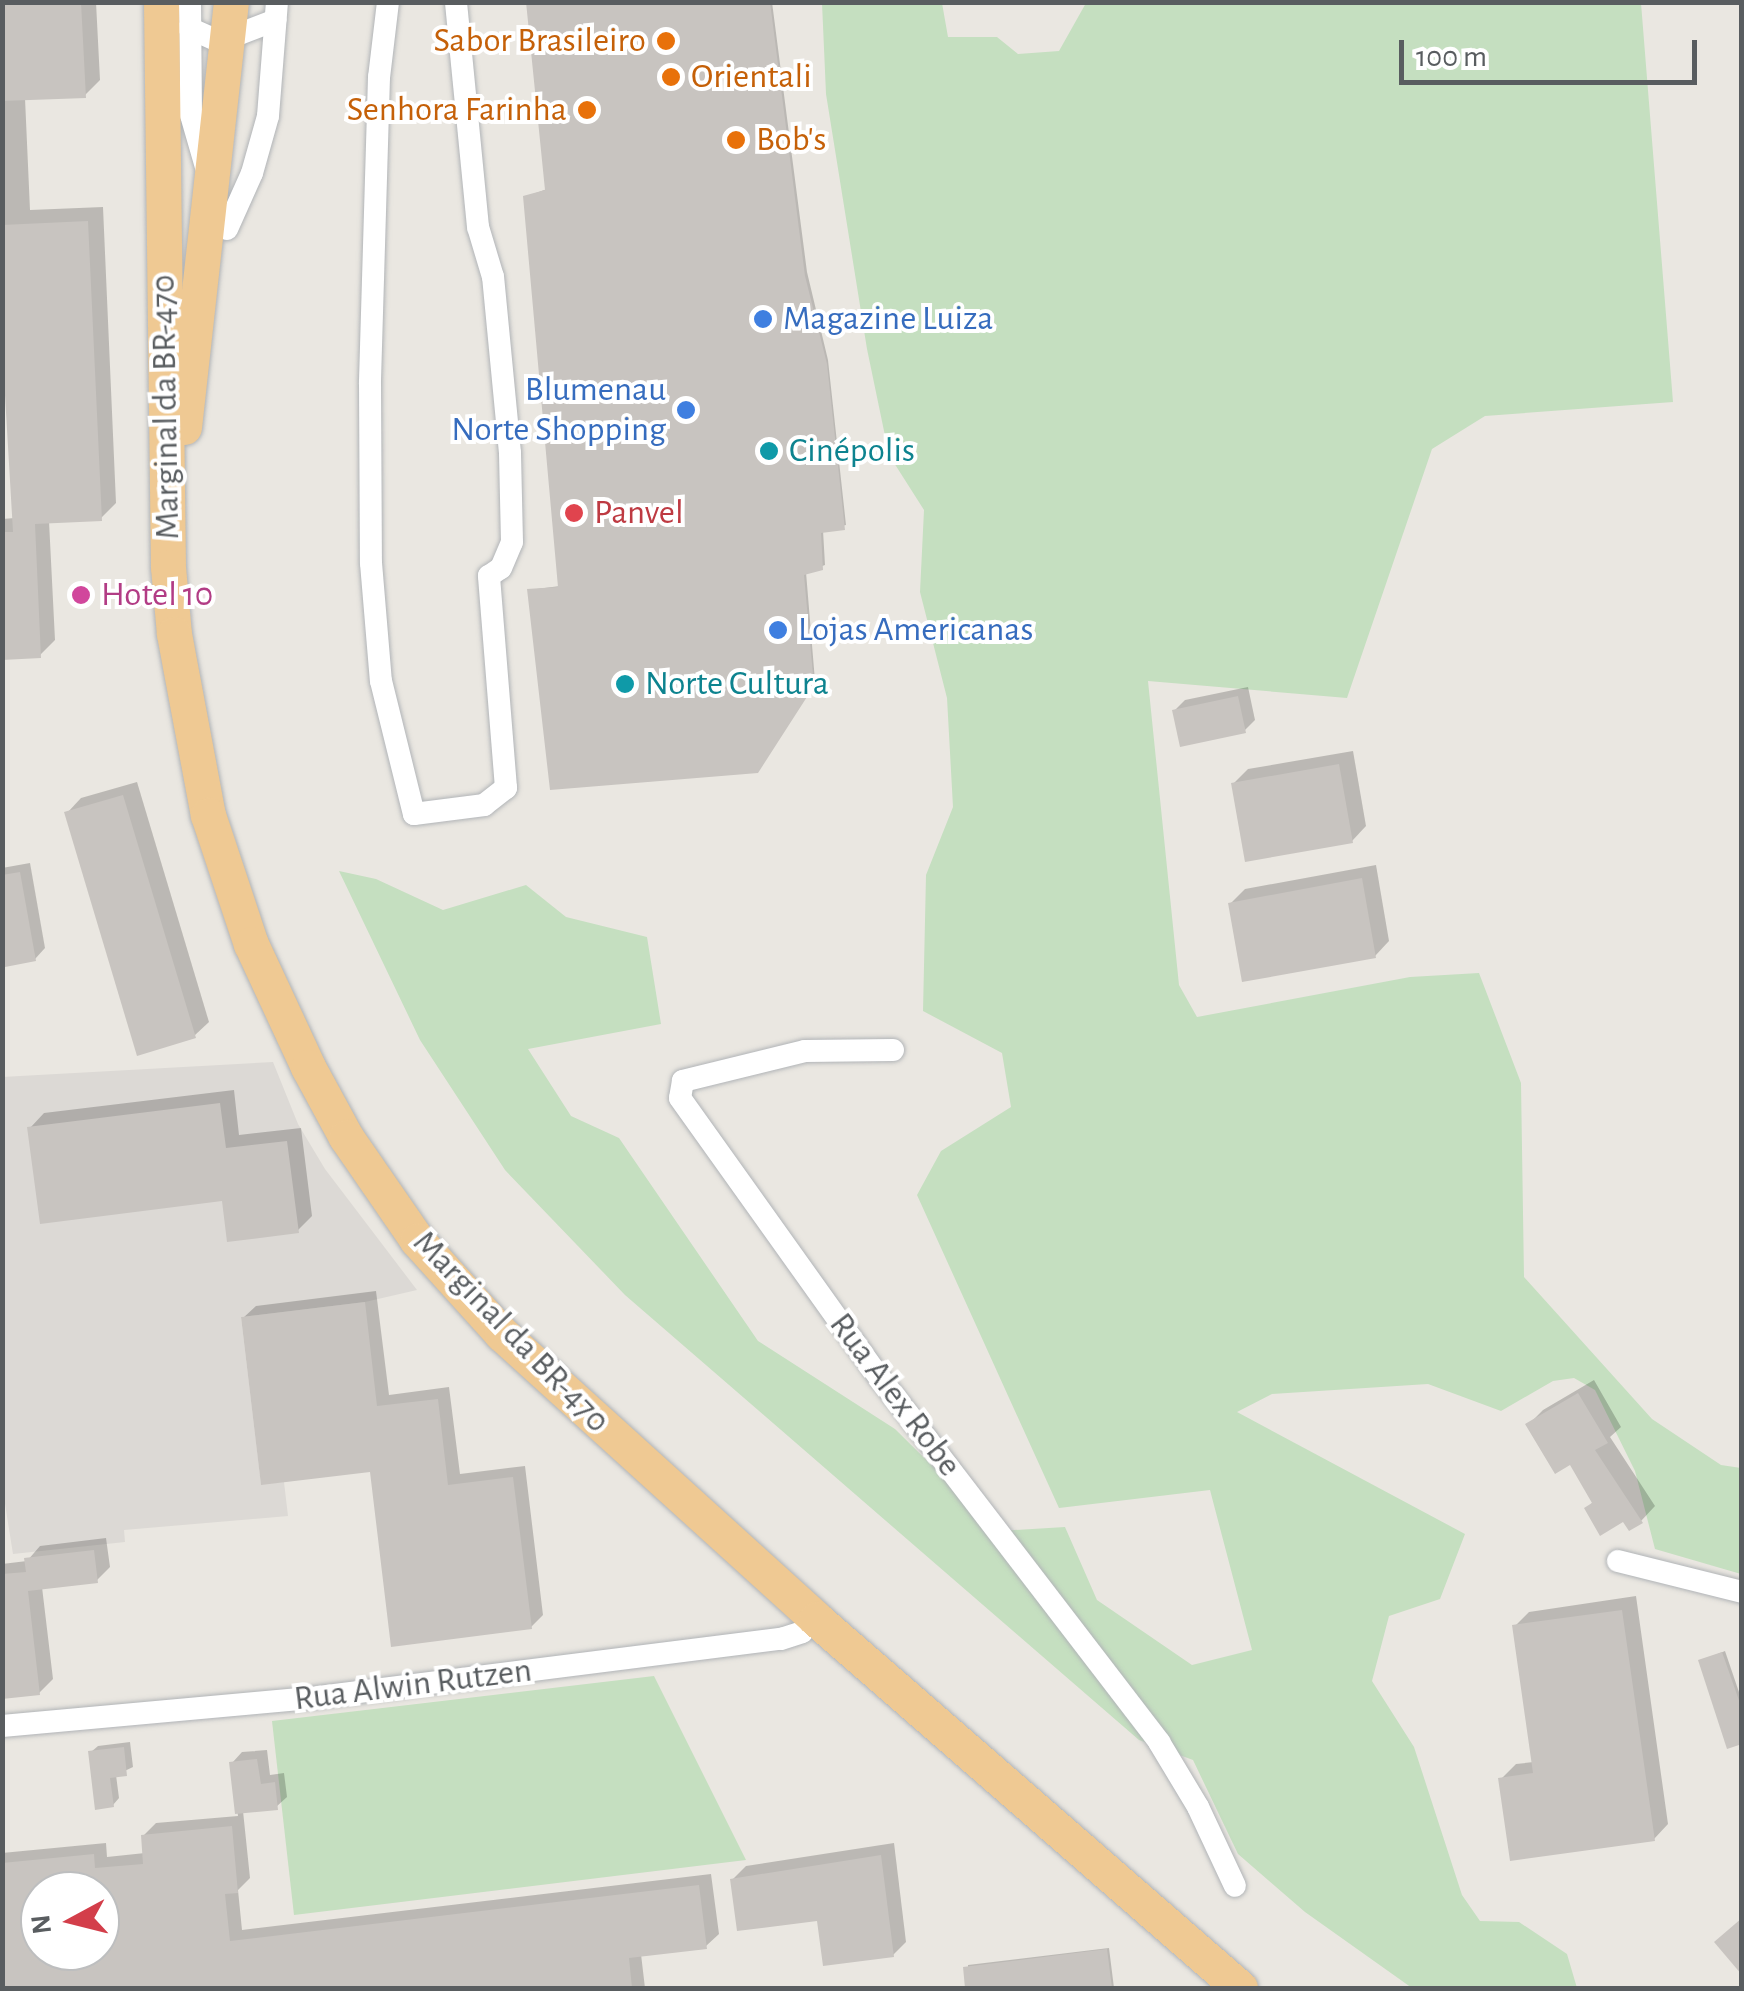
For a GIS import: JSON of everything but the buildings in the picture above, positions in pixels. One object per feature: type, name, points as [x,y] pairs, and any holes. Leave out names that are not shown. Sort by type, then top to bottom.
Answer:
[{"type":"highway","name":"Marginal da BR-470","points":[[161,2],[168,567],[182,688],[208,814],[276,1004],[346,1137],[418,1240],[502,1334],[816,1620],[1219,1976],[1240,1988]]},
{"type":"highway","points":[[168,567],[231,2]]},
{"type":"street","points":[[190,2],[190,115],[228,229],[252,173],[268,116],[277,11]]},
{"type":"street","points":[[388,2],[379,77],[370,384],[372,562],[381,680],[414,814],[484,805],[506,788],[489,576],[502,568],[512,542],[510,453],[493,277],[478,227],[456,2]]},
{"type":"street","points":[[189,28],[214,40],[229,38],[277,11]]},
{"type":"street","name":"Rua Alex Robe","points":[[893,1050],[804,1050],[683,1081],[680,1098],[880,1378],[1159,1742],[1198,1807],[1235,1886]]},
{"type":"street","points":[[1618,1562],[1742,1592]]},
{"type":"street","name":"Rua Alwin Rutzen","points":[[2,1726],[318,1696],[762,1642],[802,1632],[816,1620]]},
{"type":"shaded area","points":[[273,1062],[298,1124],[325,1169],[417,1290],[365,1302],[241,1317],[261,1484],[284,1482],[288,1516],[124,1530],[125,1542],[13,1554],[2,1485],[2,1077]]},
{"type":"green space","points":[[822,3],[942,3],[948,37],[997,37],[1018,54],[1059,51],[1086,3],[1641,3],[1673,402],[1485,416],[1432,449],[1347,698],[1148,681],[1179,985],[1197,1017],[1410,977],[1479,973],[1521,1083],[1524,1277],[1652,1419],[1721,1465],[1741,1468],[1741,1574],[1655,1549],[1635,1471],[1595,1390],[1574,1378],[1553,1381],[1501,1411],[1428,1384],[1272,1394],[1237,1412],[1465,1534],[1440,1599],[1389,1616],[1372,1681],[1414,1747],[1462,1895],[1480,1921],[1519,1922],[1567,1954],[1577,1988],[1412,1988],[1305,1912],[1238,1854],[1193,1760],[1139,1740],[625,1295],[505,1170],[420,1040],[339,871],[376,879],[443,910],[526,885],[566,917],[647,937],[661,1024],[528,1049],[571,1116],[619,1138],[758,1341],[895,1429],[998,1531],[1065,1527],[1097,1600],[1192,1665],[1252,1650],[1210,1490],[1059,1508],[917,1195],[941,1151],[1011,1107],[1002,1053],[923,1011],[926,875],[953,807],[947,698],[920,592],[924,510],[889,455],[867,349],[826,94]]},
{"type":"green space","points":[[654,1676],[746,1860],[294,1915],[272,1721]]},
{"type":"place","name":"Sabor Brasileiro","points":[[666,41]]},
{"type":"place","name":"Orientali","points":[[671,77]]},
{"type":"place","name":"Senhora Farinha","points":[[587,110]]},
{"type":"place","name":"Bob's","points":[[736,140]]},
{"type":"place","name":"Magazine Luiza","points":[[763,319]]},
{"type":"place","name":"Blumenau Norte Shopping","points":[[686,410]]},
{"type":"place","name":"Cinépolis","points":[[769,451]]},
{"type":"place","name":"Panvel","points":[[574,513]]},
{"type":"place","name":"Hotel 10","points":[[81,595]]},
{"type":"place","name":"Lojas Americanas","points":[[778,630]]},
{"type":"place","name":"Norte Cultura","points":[[625,684]]}]
